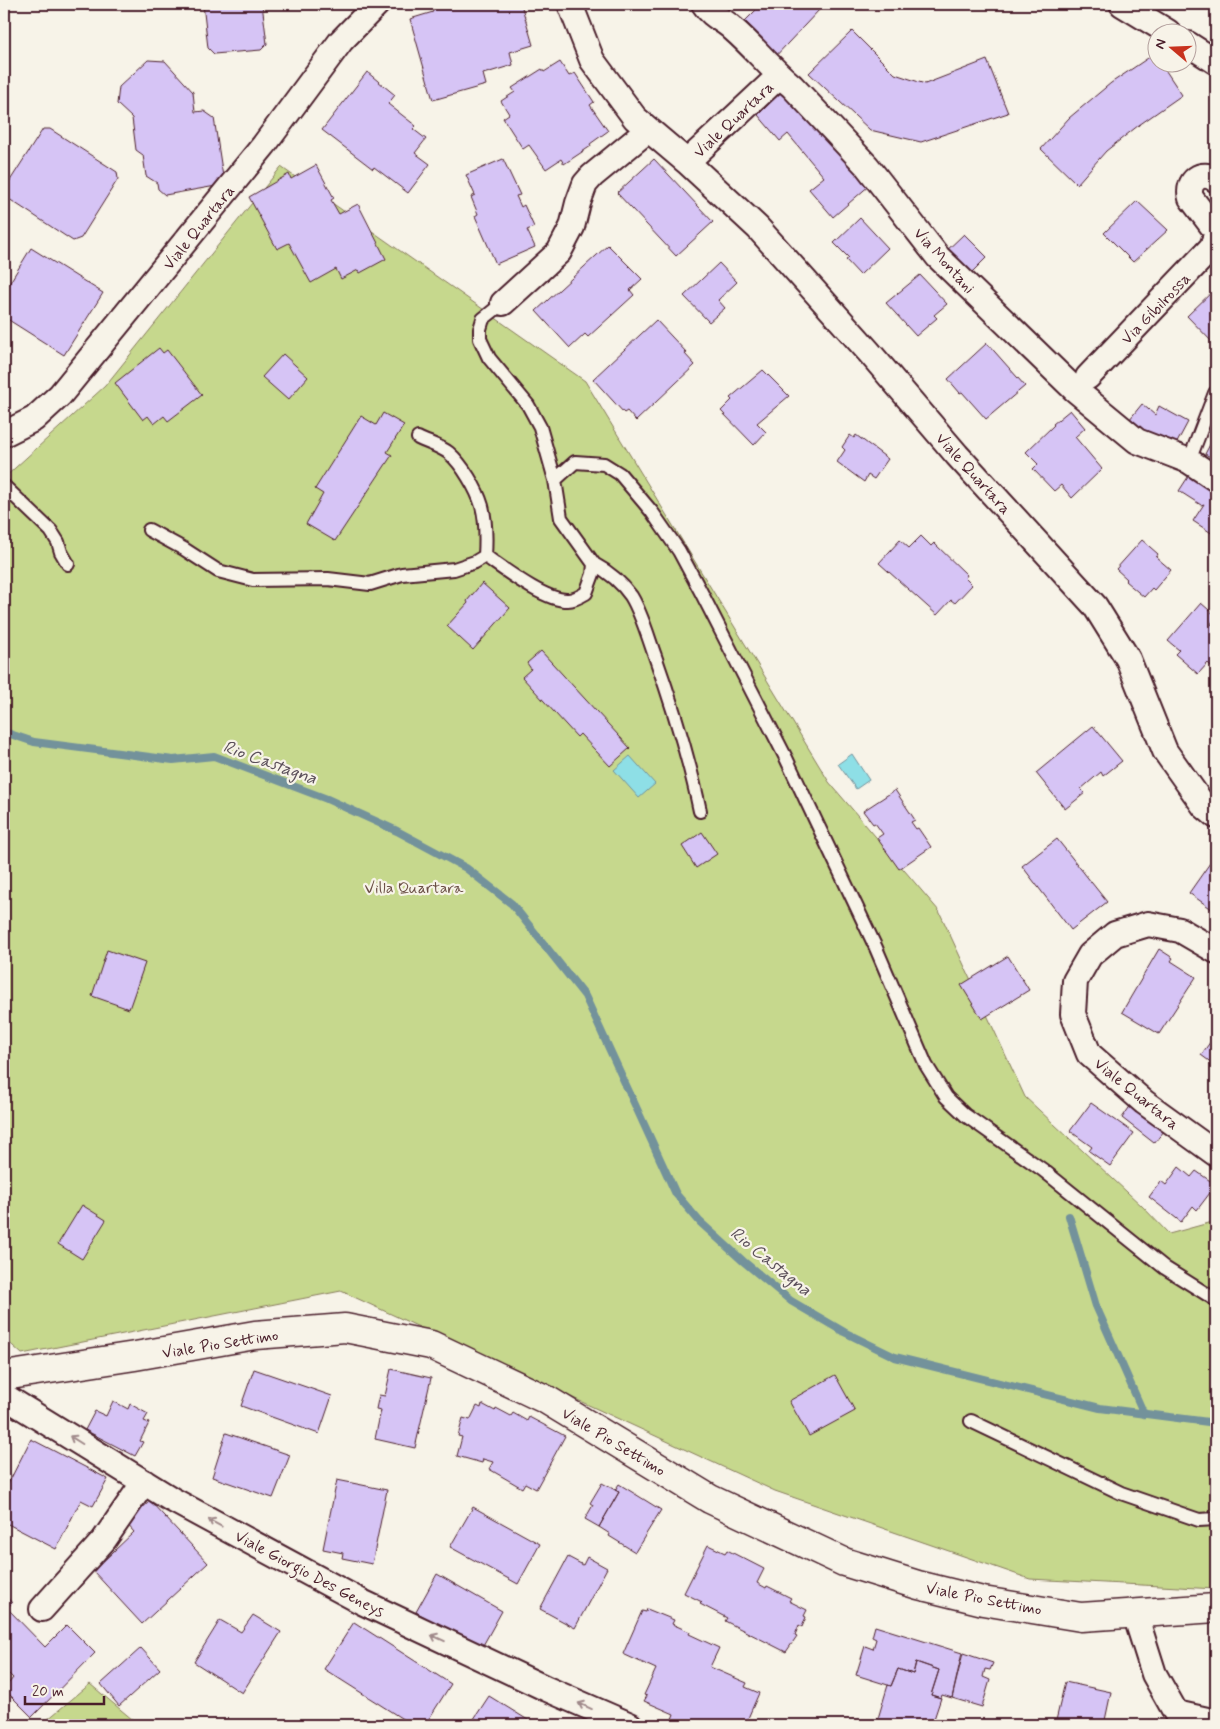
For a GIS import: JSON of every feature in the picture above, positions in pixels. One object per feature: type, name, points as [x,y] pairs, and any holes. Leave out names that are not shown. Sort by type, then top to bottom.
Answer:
[{"type":"street","name":"Viale Quartara","points":[[4,434],[34,419],[60,395],[264,145],[341,41],[377,4]]},
{"type":"street","name":"Viale Quartara","points":[[570,4],[592,60],[635,118],[687,162],[758,228],[869,352],[957,455],[1095,606],[1128,659],[1165,751],[1204,806],[1216,816]]},
{"type":"street","name":"Via Montani","points":[[704,4],[716,18],[732,27],[779,76],[792,86],[867,166],[938,257],[1074,389],[1137,441],[1189,461],[1216,479]]},
{"type":"street","points":[[1122,4],[1152,22]]},
{"type":"street","points":[[1198,50],[1216,62]]},
{"type":"street","name":"Viale Quartara","points":[[687,162],[779,76]]},
{"type":"street","points":[[503,303],[559,252],[572,227],[582,191],[592,176],[648,130]]},
{"type":"street","points":[[1216,180],[1210,176],[1200,176],[1192,183],[1190,193],[1191,198],[1216,231]]},
{"type":"street","name":"Via Gibilrossa","points":[[1088,377],[1212,247],[1216,235]]},
{"type":"street","name":"Viale Quartara","points":[[1216,951],[1180,930],[1148,924],[1115,934],[1090,956],[1076,981],[1073,1014],[1089,1054],[1144,1102],[1216,1154]]},
{"type":"street","name":"Viale Pio Settimo","points":[[4,1376],[255,1335],[345,1328],[431,1345],[547,1400],[710,1499],[844,1562],[918,1585],[983,1601],[1082,1617],[1216,1608]]},
{"type":"street","name":"Viale Giorgio Des Geneys","points":[[4,1396],[171,1499],[362,1602],[547,1689],[630,1725]]},
{"type":"street","points":[[42,1609],[104,1540],[144,1482]]},
{"type":"street","points":[[1135,1614],[1154,1674],[1176,1713],[1216,1722]]},
{"type":"lane","points":[[503,303],[484,319],[480,329],[480,339],[489,358],[528,405],[540,427],[555,480],[561,518],[594,564],[605,570],[622,585],[631,597],[644,625],[670,698],[691,767],[700,811]]},
{"type":"lane","points":[[1189,461],[1215,393]]},
{"type":"lane","points":[[418,438],[447,452],[458,461],[469,480],[482,506],[486,538],[485,556]]},
{"type":"lane","points":[[555,480],[575,462],[604,464],[620,474],[634,489],[679,552],[786,758],[876,948],[926,1065],[946,1097],[965,1115],[1043,1170],[1165,1268],[1216,1300]]},
{"type":"lane","points":[[4,486],[51,532],[68,564]]},
{"type":"lane","points":[[149,530],[218,571],[253,580],[328,578],[370,584],[402,574],[454,568],[475,562],[485,556]]},
{"type":"lane","points":[[485,556],[528,586],[548,595],[567,600],[586,594],[593,574],[594,564]]},
{"type":"lane","points":[[971,1421],[1121,1494],[1199,1520],[1216,1519]]},
{"type":"green space","name":"Villa Quartara","points":[[281,167],[585,381],[829,782],[939,911],[1025,1097],[1142,1206],[1169,1234],[1216,1221],[1216,1589],[1030,1579],[775,1491],[341,1291],[22,1354],[4,1338],[4,478],[105,386]]},
{"type":"green space","points":[[90,1684],[139,1725],[41,1725]]},
{"type":"water","points":[[852,754],[869,780],[856,789],[838,764]]},
{"type":"water","points":[[630,756],[655,784],[639,798],[614,770]]},
{"type":"building","points":[[203,4],[262,4],[267,44],[261,50],[214,54],[208,48]]},
{"type":"building","points":[[431,4],[521,4],[533,45],[510,52],[513,65],[483,74],[486,85],[433,100],[410,19],[433,12]]},
{"type":"building","points":[[762,4],[815,4],[820,9],[772,60],[757,34],[745,21]]},
{"type":"building","points":[[987,4],[999,4],[995,9]]},
{"type":"building","points":[[852,31],[895,74],[925,84],[987,60],[1008,113],[921,142],[870,130],[809,73]]},
{"type":"building","points":[[1148,58],[1148,72],[1167,72],[1182,95],[1106,151],[1077,184],[1041,149],[1069,118],[1111,83]]},
{"type":"building","points":[[148,60],[165,61],[193,92],[195,112],[204,111],[214,118],[223,177],[216,186],[165,195],[158,189],[157,183],[146,176],[143,155],[136,150],[132,118],[117,104],[119,87]]},
{"type":"building","points":[[560,62],[569,76],[575,73],[594,102],[590,105],[608,131],[590,144],[591,146],[564,164],[561,159],[546,169],[529,145],[523,149],[503,118],[509,114],[501,101],[515,92],[512,88],[542,69],[544,72]]},
{"type":"building","points":[[367,72],[395,95],[388,104],[416,126],[413,129],[426,139],[415,153],[430,164],[408,193],[322,130]]},
{"type":"building","points":[[785,88],[871,184],[833,217],[809,189],[824,177],[788,134],[780,141],[758,115]]},
{"type":"building","points":[[43,129],[50,129],[117,172],[118,179],[81,238],[73,241],[6,197],[4,190]]},
{"type":"building","points":[[503,159],[520,195],[516,196],[521,207],[524,205],[534,227],[527,230],[535,247],[496,264],[475,216],[478,214],[471,197],[475,195],[466,175]]},
{"type":"building","points":[[654,159],[713,222],[676,256],[617,193]]},
{"type":"building","points":[[316,165],[334,198],[331,200],[339,214],[358,204],[386,259],[360,273],[358,270],[341,279],[336,269],[311,283],[289,243],[277,249],[249,197],[289,174],[291,179]]},
{"type":"building","points":[[1137,201],[1168,230],[1133,262],[1104,233]]},
{"type":"building","points":[[860,218],[888,248],[860,275],[846,260],[849,258],[834,243]]},
{"type":"building","points":[[964,234],[987,257],[966,278],[943,254]]},
{"type":"building","points":[[608,245],[642,279],[630,290],[634,295],[588,337],[585,334],[570,348],[536,311]]},
{"type":"building","points":[[31,248],[103,293],[64,355],[4,317],[4,292]]},
{"type":"building","points":[[719,263],[737,282],[718,300],[725,308],[709,322],[684,296]]},
{"type":"building","points":[[920,275],[947,304],[934,315],[937,318],[916,336],[886,303]]},
{"type":"building","points":[[1216,288],[1216,343],[1215,345],[1187,316]]},
{"type":"building","points":[[656,320],[687,353],[685,354],[695,365],[636,421],[627,411],[624,413],[593,379]]},
{"type":"building","points":[[987,343],[1025,386],[986,419],[948,379]]},
{"type":"building","points":[[159,348],[163,353],[167,350],[202,395],[168,421],[164,416],[154,424],[148,416],[143,420],[115,383]]},
{"type":"building","points":[[283,354],[308,377],[288,400],[262,377]]},
{"type":"building","points":[[763,370],[789,396],[757,423],[766,432],[754,445],[721,411],[732,400],[730,398]]},
{"type":"building","points":[[1142,404],[1155,415],[1159,406],[1188,422],[1172,452],[1125,425]]},
{"type":"building","points":[[1070,410],[1085,428],[1075,437],[1102,469],[1072,498],[1061,485],[1054,491],[1033,469],[1038,464],[1026,452],[1053,424]]},
{"type":"building","points":[[383,413],[404,425],[387,452],[392,455],[335,541],[306,524],[323,494],[315,489],[361,416],[376,425]]},
{"type":"building","points":[[1216,433],[1216,460],[1205,454]]},
{"type":"building","points":[[850,435],[854,438],[856,435],[888,459],[874,479],[868,475],[864,482],[837,462],[845,450],[842,447]]},
{"type":"building","points":[[1190,474],[1216,484],[1216,536],[1193,521],[1204,504],[1201,505],[1179,491]]},
{"type":"building","points":[[921,536],[931,546],[934,543],[967,575],[965,578],[972,585],[955,603],[951,600],[937,615],[879,563],[900,540],[909,548]]},
{"type":"building","points":[[1142,540],[1158,554],[1156,557],[1171,570],[1154,590],[1152,588],[1144,597],[1125,581],[1127,579],[1116,569]]},
{"type":"building","points":[[482,583],[510,608],[473,650],[447,626],[468,603],[467,601]]},
{"type":"building","points":[[1201,603],[1216,616],[1211,624],[1216,629],[1216,660],[1211,666],[1208,663],[1198,674],[1175,654],[1179,650],[1168,641]]},
{"type":"building","points":[[541,651],[630,748],[610,766],[580,734],[577,737],[522,677],[531,669],[527,663]]},
{"type":"building","points":[[1093,726],[1122,761],[1103,776],[1101,772],[1081,789],[1085,793],[1065,809],[1036,773]]},
{"type":"building","points":[[895,790],[915,820],[911,822],[916,829],[918,828],[931,847],[899,869],[877,838],[883,834],[863,811]]},
{"type":"building","points":[[702,832],[717,854],[696,868],[682,846]]},
{"type":"building","points":[[1057,839],[1107,902],[1071,930],[1022,866]]},
{"type":"building","points":[[1210,863],[1216,867],[1216,912],[1189,893]]},
{"type":"building","points":[[1159,949],[1173,958],[1171,961],[1196,977],[1159,1034],[1122,1012]]},
{"type":"building","points":[[107,950],[145,963],[129,1009],[92,996]]},
{"type":"building","points":[[1008,956],[1029,990],[982,1019],[961,985]]},
{"type":"building","points":[[1216,1034],[1216,1066],[1201,1055]]},
{"type":"building","points":[[1091,1103],[1134,1133],[1110,1166],[1089,1151],[1092,1147],[1070,1131]]},
{"type":"building","points":[[1131,1105],[1165,1130],[1154,1143],[1122,1118]]},
{"type":"building","points":[[1179,1167],[1191,1177],[1196,1171],[1216,1185],[1197,1210],[1193,1206],[1181,1222],[1149,1197],[1161,1181],[1166,1185]]},
{"type":"building","points":[[82,1205],[106,1220],[82,1259],[58,1244]]},
{"type":"building","points":[[254,1369],[332,1396],[319,1434],[241,1406]]},
{"type":"building","points":[[391,1369],[431,1378],[415,1448],[375,1439],[381,1410],[376,1409],[379,1395],[385,1396]]},
{"type":"building","points":[[835,1375],[855,1411],[809,1436],[789,1401]]},
{"type":"building","points":[[113,1401],[128,1409],[130,1404],[148,1414],[144,1421],[149,1423],[140,1441],[143,1442],[135,1456],[85,1430],[95,1411],[106,1416]]},
{"type":"building","points":[[482,1404],[495,1411],[496,1408],[511,1416],[513,1413],[527,1421],[529,1417],[565,1436],[536,1489],[525,1483],[522,1488],[489,1469],[493,1462],[483,1459],[482,1463],[457,1456],[462,1437],[458,1436],[463,1418],[470,1420],[477,1406],[481,1408]]},
{"type":"building","points":[[226,1433],[290,1455],[273,1498],[212,1477]]},
{"type":"building","points":[[31,1439],[108,1479],[93,1506],[81,1500],[56,1549],[4,1522],[4,1492]]},
{"type":"building","points":[[337,1480],[387,1490],[372,1564],[342,1558],[343,1553],[323,1549]]},
{"type":"building","points":[[602,1483],[619,1492],[599,1527],[585,1519],[593,1505],[590,1503]]},
{"type":"building","points":[[619,1484],[661,1510],[635,1552],[609,1536],[610,1534],[599,1527],[619,1492],[615,1490]]},
{"type":"building","points":[[150,1501],[208,1563],[142,1624],[93,1571],[134,1532],[126,1523]]},
{"type":"building","points":[[473,1507],[540,1544],[518,1584],[450,1547]]},
{"type":"building","points":[[708,1545],[725,1553],[727,1550],[764,1569],[757,1583],[791,1598],[789,1601],[807,1610],[802,1627],[799,1625],[795,1635],[797,1636],[786,1652],[725,1621],[727,1618],[684,1593]]},
{"type":"building","points":[[568,1557],[583,1565],[587,1557],[607,1568],[575,1628],[540,1609]]},
{"type":"building","points":[[437,1574],[502,1611],[481,1649],[416,1612]]},
{"type":"building","points":[[4,1594],[12,1603],[7,1608],[45,1647],[67,1625],[95,1653],[32,1717],[4,1689],[13,1678],[4,1669]]},
{"type":"building","points":[[647,1609],[674,1620],[672,1624],[719,1648],[710,1667],[747,1683],[745,1687],[759,1693],[745,1725],[686,1725],[672,1719],[674,1714],[644,1701],[647,1696],[644,1695],[656,1669],[623,1654],[642,1611],[646,1612]]},
{"type":"building","points":[[253,1615],[281,1632],[242,1693],[194,1662],[220,1620],[241,1632]]},
{"type":"building","points":[[354,1622],[451,1684],[425,1725],[412,1725],[324,1669]]},
{"type":"building","points":[[875,1626],[962,1653],[952,1698],[942,1695],[941,1698],[931,1695],[939,1670],[916,1662],[913,1674],[898,1669],[891,1686],[856,1675],[865,1646],[873,1649],[876,1639],[872,1637]]},
{"type":"building","points":[[141,1648],[160,1669],[119,1706],[101,1684]]},
{"type":"building","points":[[963,1653],[993,1663],[990,1670],[985,1669],[983,1677],[990,1680],[982,1707],[952,1698]]},
{"type":"building","points":[[916,1662],[939,1670],[931,1695],[941,1698],[932,1725],[876,1725],[888,1685],[891,1686],[898,1669],[913,1674]]},
{"type":"building","points":[[1065,1682],[1111,1692],[1104,1725],[1055,1725]]},
{"type":"building","points":[[489,1696],[536,1725],[470,1725]]},
{"type":"waterway","name":"Rio Castagna","points":[[4,732],[34,742],[173,760],[214,756],[327,799],[397,831],[466,868],[512,904],[585,996],[676,1194],[700,1222],[791,1301],[844,1332],[895,1357],[1100,1408],[1216,1423]]},
{"type":"waterway","points":[[1069,1216],[1096,1306],[1144,1414]]}]
